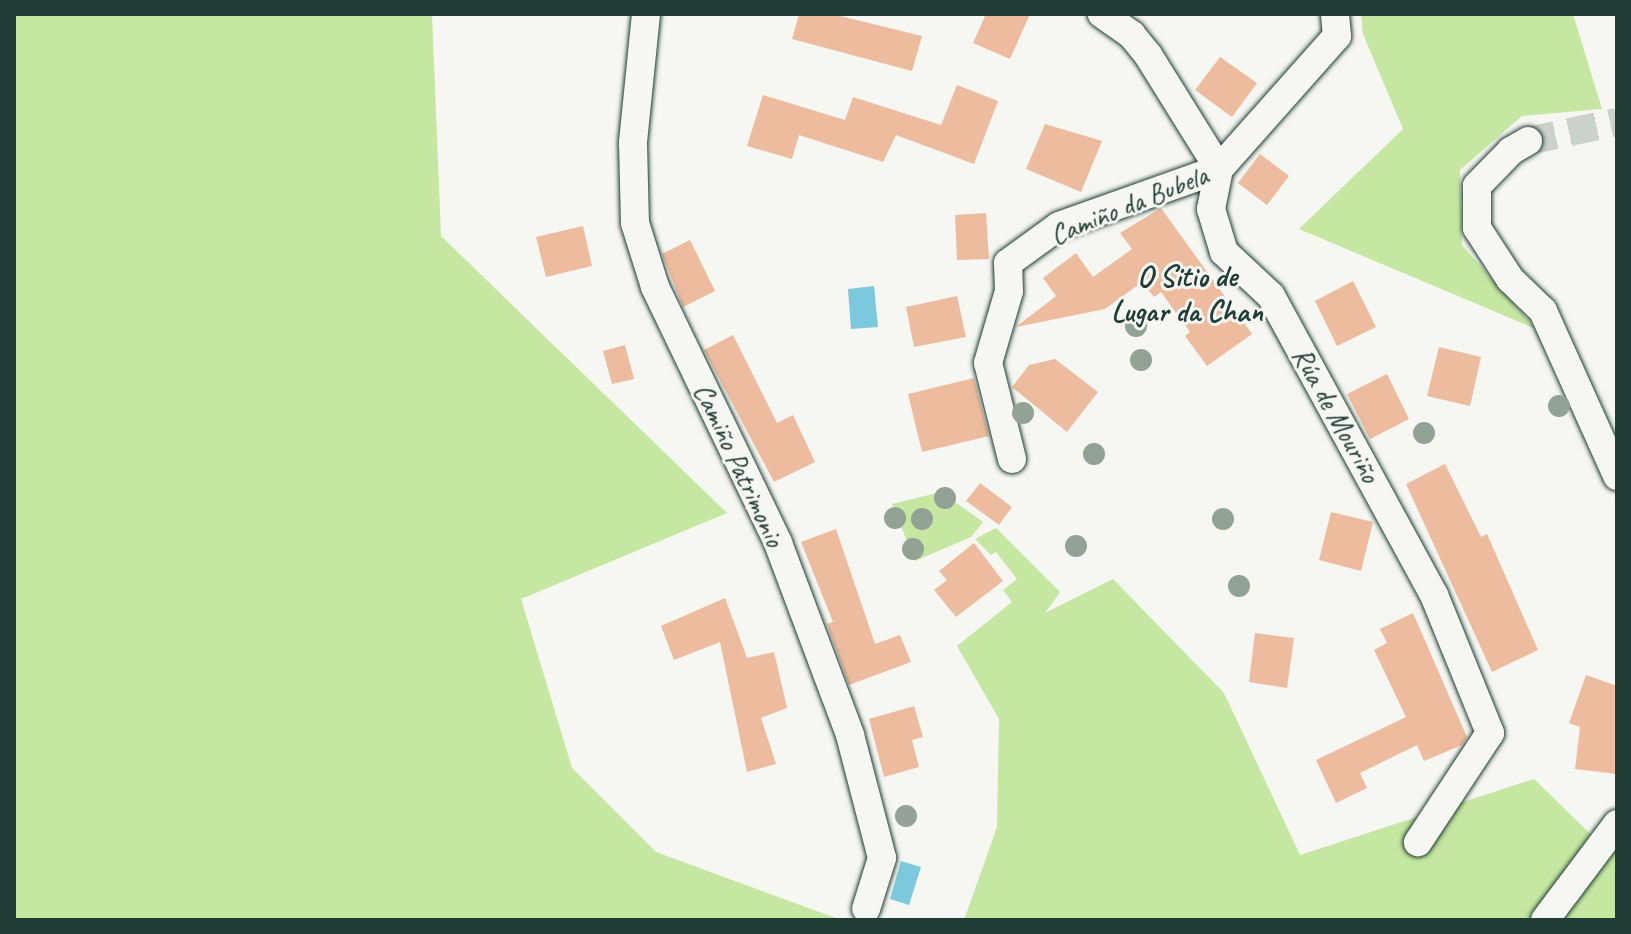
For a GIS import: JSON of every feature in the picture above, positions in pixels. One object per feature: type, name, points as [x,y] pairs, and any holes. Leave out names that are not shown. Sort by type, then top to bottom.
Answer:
[{"type":"street","name":"Camiño Patrimonio","points":[[646,14],[633,143],[635,223],[655,287],[778,543],[850,735],[882,858],[866,909]]},
{"type":"street","points":[[1102,14],[1132,35],[1148,55],[1219,169],[1337,36],[1335,14]]},
{"type":"street","points":[[1528,141],[1511,151],[1477,186],[1477,228],[1510,279],[1543,311],[1617,476]]},
{"type":"street","name":"Camiño da Bubela","points":[[1012,459],[988,363],[1009,291],[1008,263],[1059,226],[1219,169]]},
{"type":"street","name":"Rúa de Mouriño","points":[[1219,169],[1211,209],[1224,252],[1271,296],[1434,595],[1490,733],[1418,842]]},
{"type":"street","points":[[1545,920],[1617,824]]},
{"type":"green space","points":[[14,14],[432,14],[441,236],[727,513],[521,599],[572,768],[656,852],[841,920],[14,920]]},
{"type":"green space","points":[[1361,14],[1573,14],[1602,109],[1522,116],[1460,170],[1462,245],[1536,329],[1299,229],[1403,129],[1363,34]]},
{"type":"green space","points":[[941,492],[983,522],[971,537],[915,561],[892,504]]},
{"type":"green space","points":[[996,528],[1060,592],[1045,613],[1113,579],[1224,693],[1300,855],[1534,779],[1610,853],[1617,848],[1617,920],[964,920],[997,827],[999,719],[957,646],[1012,602],[1003,590],[1017,579],[996,552],[991,555],[975,539]]},
{"type":"water","points":[[874,286],[878,327],[851,329],[848,289]]},
{"type":"water","points":[[901,861],[921,867],[909,905],[890,899]]},
{"type":"building","points":[[799,14],[832,14],[922,36],[912,71],[792,39]]},
{"type":"building","points":[[986,14],[1030,14],[1010,59],[973,43]]},
{"type":"building","points":[[1220,57],[1257,83],[1232,117],[1195,90]]},
{"type":"building","points":[[957,85],[998,101],[974,164],[896,135],[883,162],[799,135],[792,159],[747,146],[763,95],[845,120],[853,97],[941,125]]},
{"type":"building","points":[[1045,124],[1102,141],[1081,192],[1026,169]]},
{"type":"building","points":[[1260,154],[1289,176],[1267,205],[1238,183]]},
{"type":"building","points":[[1161,208],[1252,334],[1207,366],[1185,336],[1190,332],[1161,292],[1154,297],[1142,282],[1105,309],[1016,327],[1056,296],[1043,278],[1076,253],[1093,277],[1132,249],[1120,233]]},
{"type":"building","points":[[986,213],[989,259],[957,260],[955,215]]},
{"type":"building","points":[[583,226],[592,266],[546,277],[536,237]]},
{"type":"building","points":[[690,240],[715,291],[683,307],[662,254]]},
{"type":"building","points":[[1353,281],[1376,327],[1337,346],[1315,301]]},
{"type":"building","points":[[957,296],[966,337],[914,347],[906,307]]},
{"type":"building","points":[[733,335],[777,423],[793,415],[815,462],[774,482],[704,350]]},
{"type":"building","points":[[625,345],[634,379],[612,384],[603,351]]},
{"type":"building","points":[[1439,347],[1481,357],[1470,406],[1427,396]]},
{"type":"building","points":[[1055,359],[1098,392],[1067,432],[1012,387],[1029,365]]},
{"type":"building","points":[[1387,374],[1409,419],[1370,439],[1347,394]]},
{"type":"building","points":[[974,378],[989,436],[922,452],[908,394]]},
{"type":"building","points":[[1445,464],[1481,537],[1487,534],[1538,650],[1492,672],[1406,484]]},
{"type":"building","points":[[980,483],[1012,507],[999,525],[966,501]]},
{"type":"building","points":[[1331,512],[1373,522],[1361,571],[1319,560]]},
{"type":"building","points":[[836,529],[875,644],[900,635],[911,662],[849,685],[827,624],[833,622],[801,542]]},
{"type":"building","points":[[974,543],[1003,581],[956,617],[934,590],[947,580],[939,571]]},
{"type":"building","points":[[725,598],[747,658],[774,652],[787,708],[761,718],[776,764],[747,772],[720,642],[674,660],[661,626]]},
{"type":"building","points":[[1413,613],[1467,737],[1462,745],[1424,761],[1417,745],[1360,773],[1367,788],[1336,803],[1316,760],[1406,717],[1374,650],[1387,643],[1380,629]]},
{"type":"building","points":[[1255,633],[1294,638],[1287,688],[1249,682]]},
{"type":"building","points":[[1586,675],[1617,686],[1617,774],[1575,769],[1580,727],[1569,723]]},
{"type":"building","points":[[914,706],[923,737],[912,740],[919,767],[884,777],[869,719]]},
{"type":"tunnel","points":[[1528,141],[1617,122]]},
{"type":"district","name":"O Sitio de Lugar da Chan","points":[[1187,293]]}]
